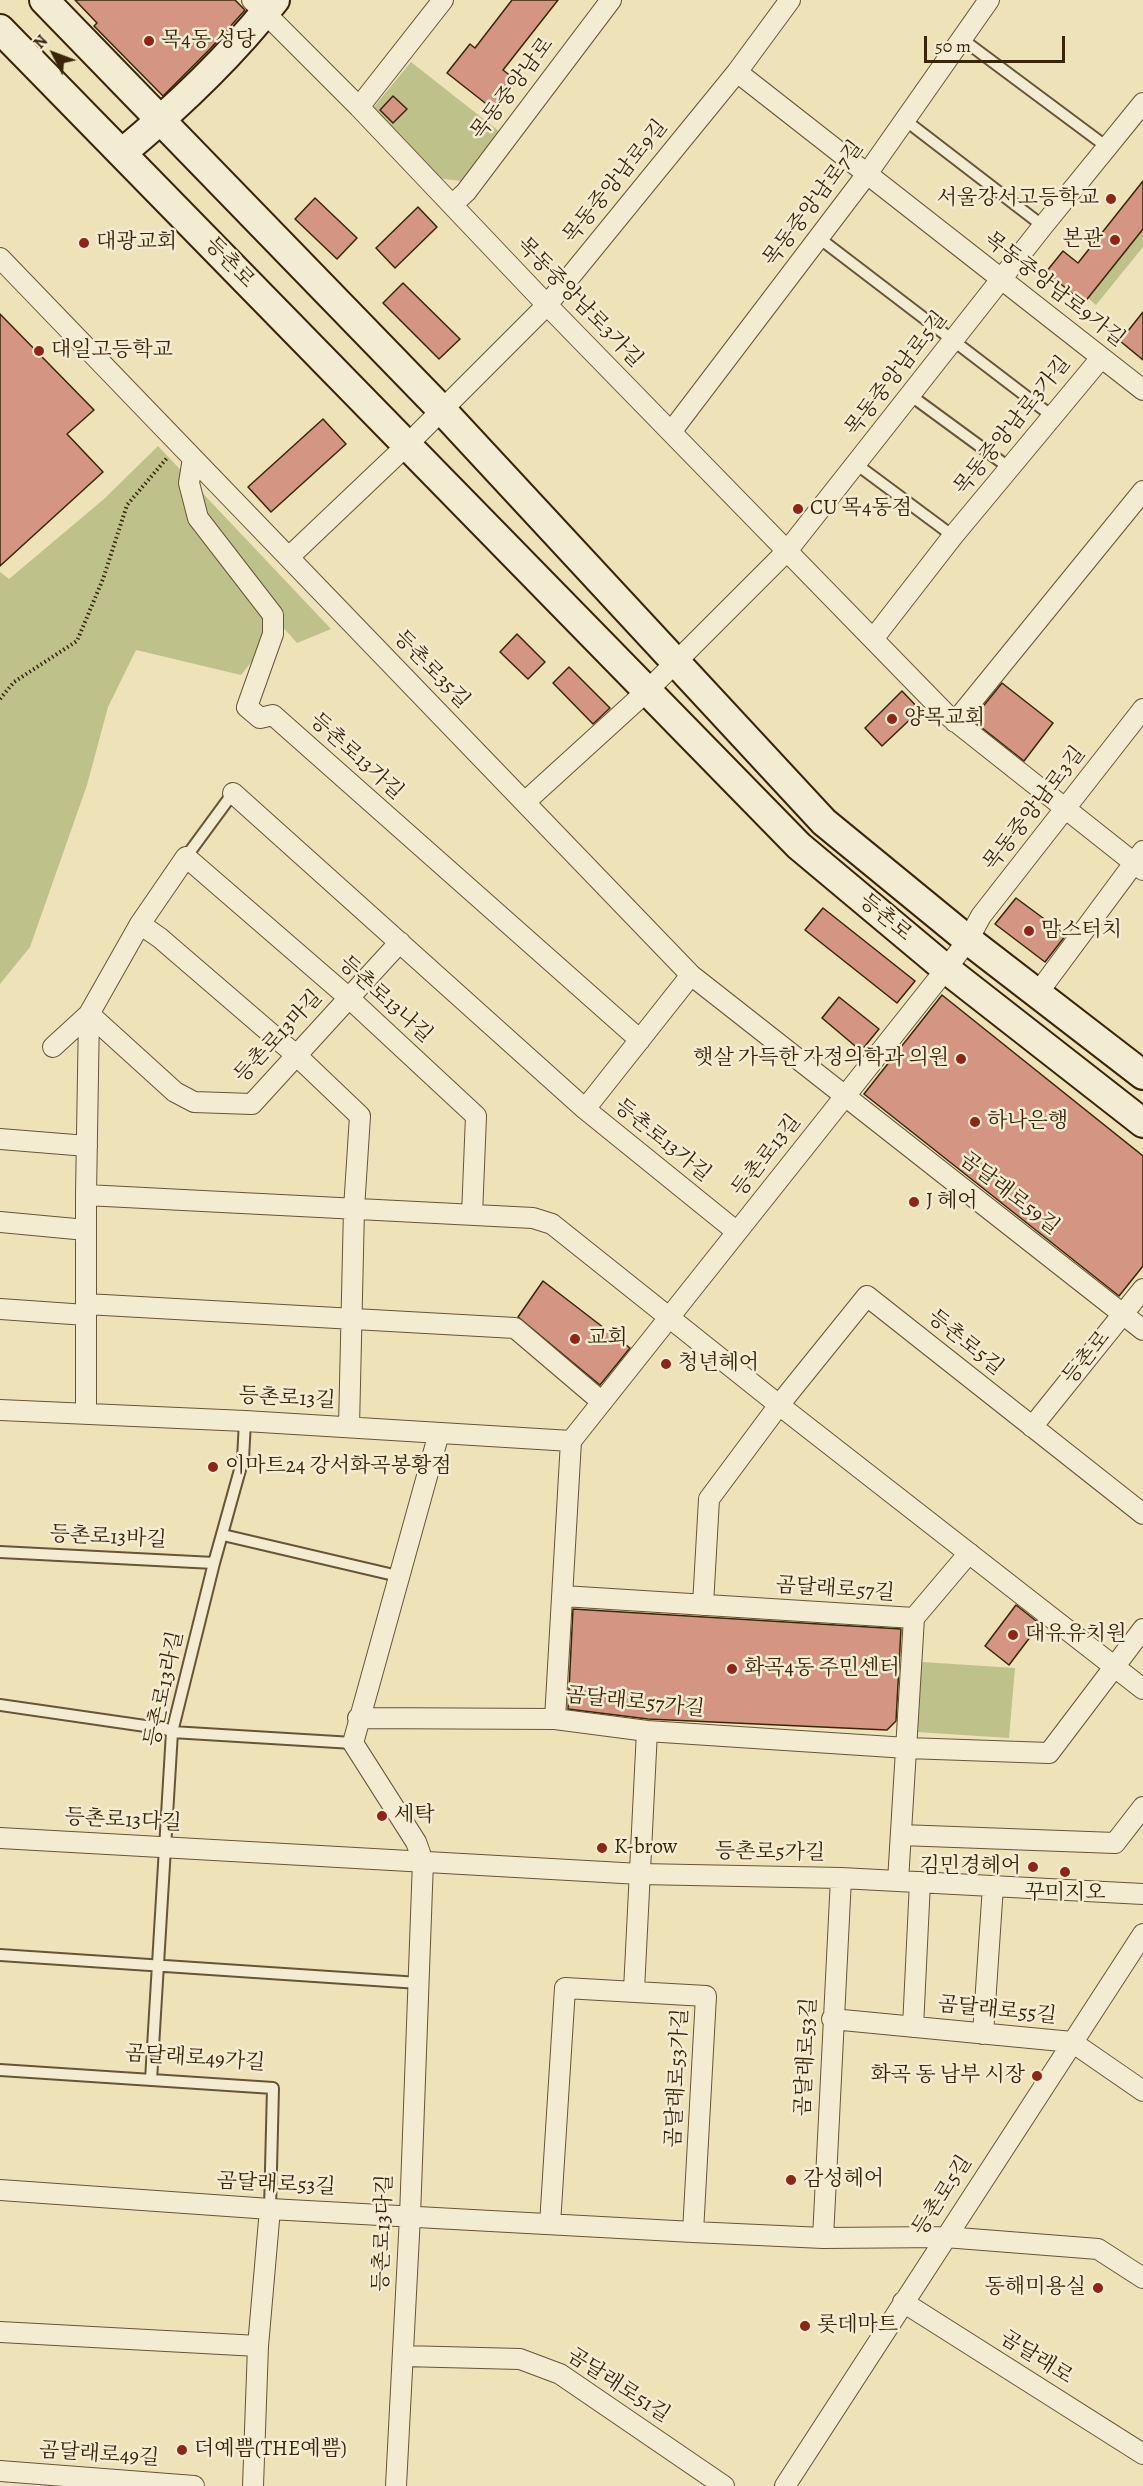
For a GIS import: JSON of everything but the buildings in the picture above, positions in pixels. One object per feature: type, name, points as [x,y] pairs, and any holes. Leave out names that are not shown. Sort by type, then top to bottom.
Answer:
[{"type":"main road","name":"등촌로","points":[[44,0],[441,409],[824,822],[968,940],[1143,1075]]},
{"type":"main road","points":[[122,153],[160,122],[264,4]]},
{"type":"main road","name":"등촌로","points":[[0,28],[799,846],[946,969],[1143,1123]]},
{"type":"street","points":[[359,107],[443,0]]},
{"type":"street","name":"목동중앙남로","points":[[452,205],[466,192],[611,0]]},
{"type":"street","name":"목동중앙남로9길","points":[[441,409],[547,305],[737,72],[790,0]]},
{"type":"street","name":"목동중앙남로7길","points":[[671,432],[867,174],[989,0]]},
{"type":"street","name":"목동중앙남로3가길","points":[[264,4],[547,305],[955,722],[1064,810],[1140,861]]},
{"type":"street","name":"목동중앙남로9가길","points":[[737,72],[1143,390]]},
{"type":"street","name":"목동중앙남로5길","points":[[676,663],[787,551],[1143,103]]},
{"type":"street","name":"등촌로35길","points":[[0,258],[691,975],[845,1096]]},
{"type":"street","name":"목동중앙남로3가길","points":[[873,639],[953,536],[1011,469],[1101,357]]},
{"type":"street","points":[[289,557],[408,445],[441,409]]},
{"type":"street","name":"등촌로13가길","points":[[186,451],[189,483],[198,518],[273,615],[273,634],[248,707],[260,718],[273,716],[640,1040]]},
{"type":"street","points":[[955,722],[1143,491]]},
{"type":"street","points":[[525,802],[676,663]]},
{"type":"street","name":"목동중앙남로3길","points":[[968,940],[981,916],[1143,709]]},
{"type":"street","name":"등촌로13가길","points":[[233,793],[585,1109],[737,1232]]},
{"type":"street","points":[[53,1047],[89,1014],[140,924],[186,857]]},
{"type":"street","name":"등촌로13나길","points":[[186,857],[349,998],[476,1116],[472,1215]]},
{"type":"street","points":[[1037,993],[1140,861]]},
{"type":"street","points":[[140,924],[160,938],[296,1055],[360,1116],[354,1209],[349,1427]]},
{"type":"street","name":"등촌로13길","points":[[0,1410],[245,1420],[571,1441],[968,940]]},
{"type":"street","name":"등촌로13마길","points":[[89,1014],[175,1092],[194,1102],[252,1104],[400,942]]},
{"type":"street","name":"등촌로13가길","points":[[585,1109],[691,975]]},
{"type":"street","points":[[87,1413],[86,1195],[89,1014]]},
{"type":"street","name":"곰달래로59길","points":[[845,1096],[1143,1330]]},
{"type":"street","points":[[0,1139],[87,1146]]},
{"type":"street","points":[[86,1195],[533,1218],[552,1224],[779,1405],[1143,1689]]},
{"type":"street","points":[[0,1222],[86,1230]]},
{"type":"street","name":"등촌로","points":[[1032,1427],[1143,1289]]},
{"type":"street","name":"등촌로5길","points":[[779,1405],[867,1296],[1143,1514]]},
{"type":"street","points":[[0,1309],[86,1309],[352,1318],[515,1328],[602,1402]]},
{"type":"street","points":[[703,1605],[709,1499],[779,1405]]},
{"type":"street","points":[[353,1743],[358,1718],[439,1433]]},
{"type":"street","points":[[555,1719],[571,1441]]},
{"type":"street","name":"곰달래로57길","points":[[563,1596],[914,1618],[969,1553]]},
{"type":"street","points":[[898,1881],[914,1618]]},
{"type":"street","points":[[1114,1665],[1143,1629]]},
{"type":"street","name":"곰달래로57가길","points":[[358,1718],[555,1719],[647,1731],[907,1748],[1050,1753],[1114,1665]]},
{"type":"street","points":[[634,1990],[647,1731]]},
{"type":"street","name":"등촌로13다길","points":[[353,1743],[416,1842],[423,1861],[410,2216],[396,2486]]},
{"type":"street","points":[[901,1835],[1115,1843],[1143,1807]]},
{"type":"street","name":"등촌로13다길","points":[[0,1838],[423,1861]]},
{"type":"street","name":"등촌로5가길","points":[[423,1861],[640,1874],[841,1878],[1143,1894]]},
{"type":"street","name":"곰달래로53길","points":[[823,2238],[832,2019],[841,1878]]},
{"type":"street","points":[[913,2027],[920,1882]]},
{"type":"street","points":[[983,2034],[993,1886]]},
{"type":"street","name":"등촌로5길","points":[[785,2486],[1143,1934]]},
{"type":"street","name":"곰달래로53가길","points":[[550,2224],[565,1988],[634,1990],[706,1996],[693,2232]]},
{"type":"street","name":"곰달래로55길","points":[[832,2019],[1072,2042],[1143,2091]]},
{"type":"street","name":"곰달래로53길","points":[[0,2190],[270,2209],[693,2232],[823,2238],[945,2237],[1098,2249],[1143,2277]]},
{"type":"street","name":"곰달래로49가길","points":[[253,2486],[258,2346],[270,2209]]},
{"type":"street","name":"곰달래로","points":[[903,2302],[1143,2454]]},
{"type":"street","points":[[0,2332],[258,2346]]},
{"type":"street","name":"곰달래로51길","points":[[403,2356],[520,2359],[560,2374],[724,2486]]},
{"type":"street","name":"곰달래로49길","points":[[0,2471],[194,2486]]},
{"type":"lane","points":[[962,39],[1107,147]]},
{"type":"lane","points":[[905,120],[1043,226]]},
{"type":"lane","points":[[819,238],[952,342],[1052,416]]},
{"type":"lane","points":[[910,395],[1011,469]]},
{"type":"lane","points":[[856,464],[953,536]]},
{"type":"lane","points":[[186,857],[233,793]]},
{"type":"lane","name":"등촌로13라길","points":[[152,2080],[172,1732],[214,1563],[243,1459],[245,1420]]},
{"type":"lane","points":[[223,1535],[398,1576]]},
{"type":"lane","name":"등촌로13바길","points":[[0,1552],[214,1563]]},
{"type":"lane","points":[[0,1705],[166,1729],[172,1732],[353,1743]]},
{"type":"lane","points":[[0,1955],[419,1983]]},
{"type":"lane","name":"곰달래로49가길","points":[[0,2070],[273,2088],[270,2209]]},
{"type":"path","points":[[0,699],[14,682],[77,641],[104,579],[128,505],[186,451]]},
{"type":"green space","points":[[411,62],[500,132],[461,181],[436,178],[373,108]]},
{"type":"green space","points":[[1143,229],[1143,247],[1096,305],[1088,298]]},
{"type":"green space","points":[[158,446],[331,629],[297,643],[281,625],[241,675],[136,650],[108,707],[87,785],[30,947],[0,984],[0,572],[9,579],[104,499]]},
{"type":"green space","points":[[922,1662],[1015,1668],[1009,1738],[917,1732]]},
{"type":"place","name":"목4동 성당","points":[[149,41]]},
{"type":"place","name":"서울강서고등학교","points":[[1111,199]]},
{"type":"place","name":"본관","points":[[1115,240]]},
{"type":"place","name":"대광교회","points":[[84,243]]},
{"type":"place","name":"대일고등학교","points":[[39,351]]},
{"type":"place","name":"CU 목4동점","points":[[798,509]]},
{"type":"place","name":"양목교회","points":[[892,719]]},
{"type":"place","name":"맘스터치","points":[[1029,931]]},
{"type":"place","name":"햇살 가득한 가정의학과 의원","points":[[961,1059]]},
{"type":"place","name":"하나은행","points":[[975,1122]]},
{"type":"place","name":"J 헤어","points":[[914,1202]]},
{"type":"place","name":"교회","points":[[575,1339]]},
{"type":"place","name":"청년헤어","points":[[666,1364]]},
{"type":"place","name":"이마트24 강서화곡봉황점","points":[[213,1467]]},
{"type":"place","name":"대유유치원","points":[[1013,1635]]},
{"type":"place","name":"화곡4동 주민센터","points":[[732,1669]]},
{"type":"place","name":"세탁","points":[[382,1816]]},
{"type":"place","name":"K-brow","points":[[602,1848]]},
{"type":"place","name":"김민경헤어","points":[[1033,1867]]},
{"type":"place","name":"꾸미지오","points":[[1065,1872]]},
{"type":"place","name":"화곡 동 남부 시장","points":[[1037,2076]]},
{"type":"place","name":"감성헤어","points":[[791,2180]]},
{"type":"place","name":"동해미용실","points":[[1098,2288]]},
{"type":"place","name":"롯데마트","points":[[805,2326]]},
{"type":"place","name":"더예쁨(THE예쁨)","points":[[182,2450]]}]
